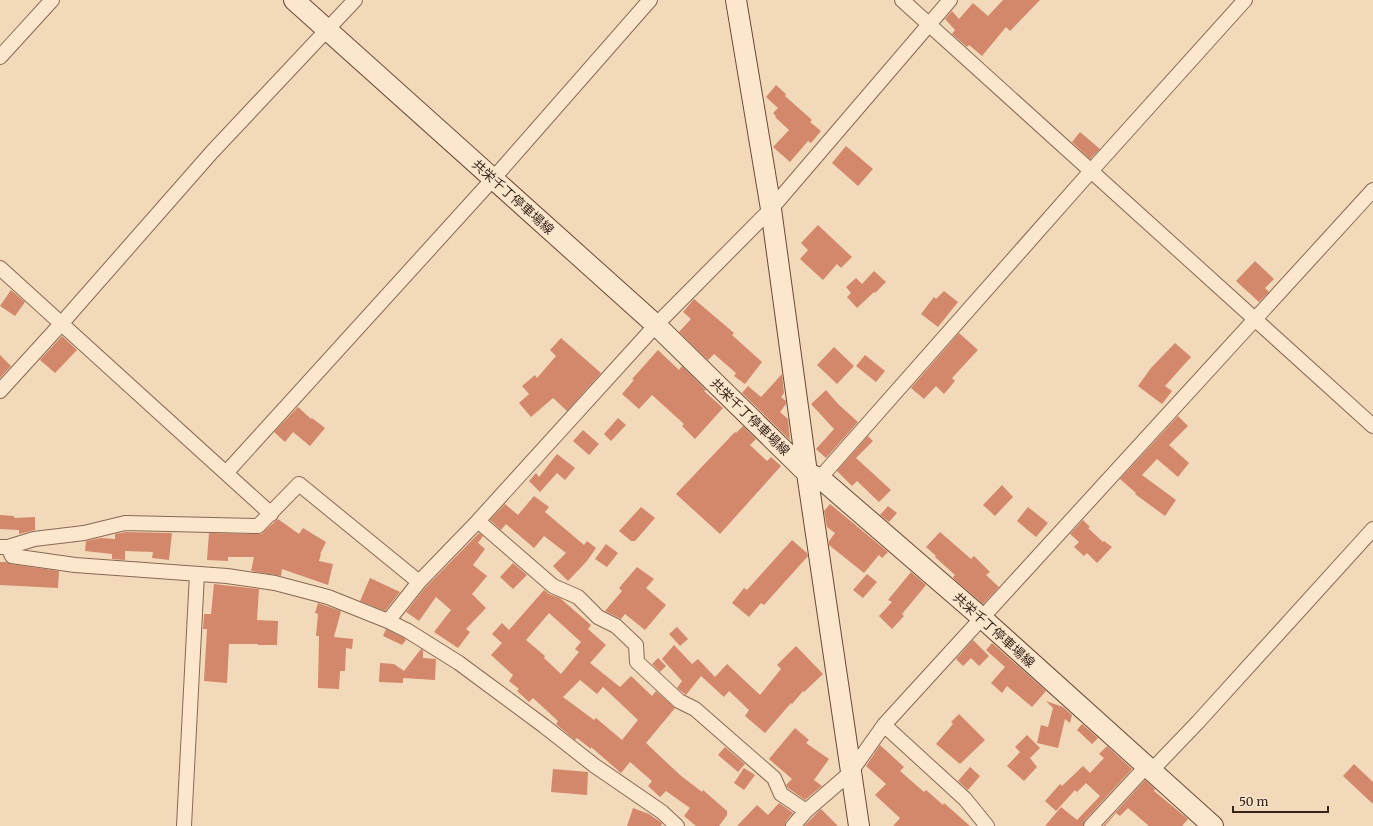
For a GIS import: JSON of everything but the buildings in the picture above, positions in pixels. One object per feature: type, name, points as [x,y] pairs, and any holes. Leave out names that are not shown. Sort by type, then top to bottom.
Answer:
[{"type":"main road","name":"共栄千丁停車場線","points":[[294,0],[656,325],[814,475],[982,618],[1213,826]]},
{"type":"main road","points":[[736,0],[814,475],[850,773],[858,826]]},
{"type":"street","points":[[0,57],[52,0]]},
{"type":"street","points":[[0,391],[212,152],[355,0]]},
{"type":"street","points":[[226,473],[493,178],[650,0]]},
{"type":"street","points":[[902,0],[1373,426]]},
{"type":"street","points":[[388,621],[419,582],[478,521],[656,325],[771,209],[950,0]]},
{"type":"street","points":[[814,475],[1245,0]]},
{"type":"street","points":[[792,826],[806,811],[850,773],[884,725],[1373,190]]},
{"type":"street","points":[[0,268],[271,514]]},
{"type":"street","points":[[419,582],[299,484],[258,526],[125,523],[84,533],[34,539],[4,547],[12,556],[68,564],[227,576],[275,583],[328,597],[388,621],[408,631],[458,663],[544,726],[595,766],[662,812],[677,826]]},
{"type":"street","points":[[478,521],[553,586],[578,597],[598,617],[616,626],[636,645],[637,662],[655,680],[679,701],[695,709],[774,778],[781,794],[806,811]]},
{"type":"street","points":[[1091,826],[1142,771],[1151,771],[1198,722],[1373,529]]},
{"type":"street","points":[[184,826],[198,574]]},
{"type":"street","points":[[884,725],[965,799],[987,826]]}]
